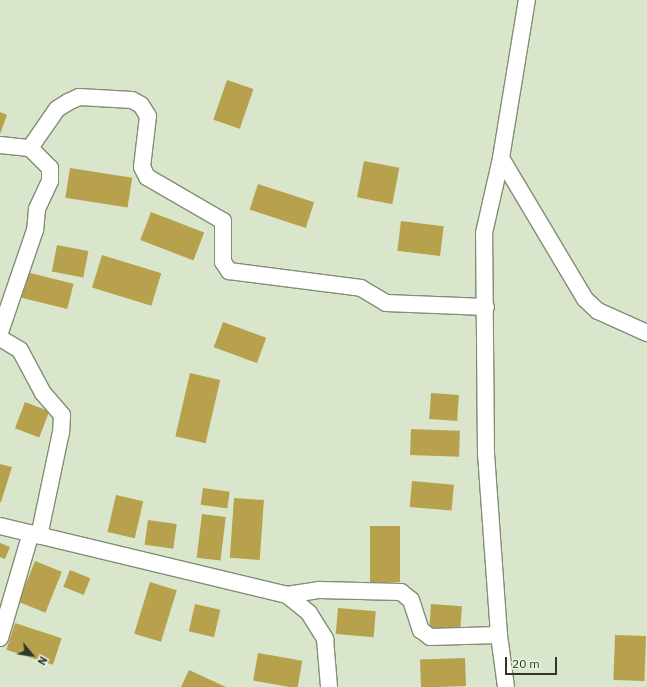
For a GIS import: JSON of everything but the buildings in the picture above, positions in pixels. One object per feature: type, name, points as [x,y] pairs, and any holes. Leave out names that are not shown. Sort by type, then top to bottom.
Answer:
[{"type":"street","points":[[506,687],[499,635],[486,454],[486,307],[484,233],[501,158],[527,0]]},
{"type":"street","points":[[30,148],[57,109],[68,102],[80,97],[132,100],[141,105],[148,116],[142,167],[147,177],[223,221],[223,262],[229,271],[361,288],[386,303],[486,307]]},
{"type":"street","points":[[0,146],[30,148],[50,168],[50,181],[37,209],[35,230],[0,332]]},
{"type":"street","points":[[501,158],[585,299],[598,311],[647,333]]},
{"type":"street","points":[[0,338],[20,350],[43,393],[62,414],[61,432],[35,534],[0,638]]},
{"type":"street","points":[[0,526],[287,595],[320,590],[401,592],[410,600],[421,630],[430,637],[499,635]]},
{"type":"street","points":[[287,595],[309,613],[325,639],[329,687]]}]
